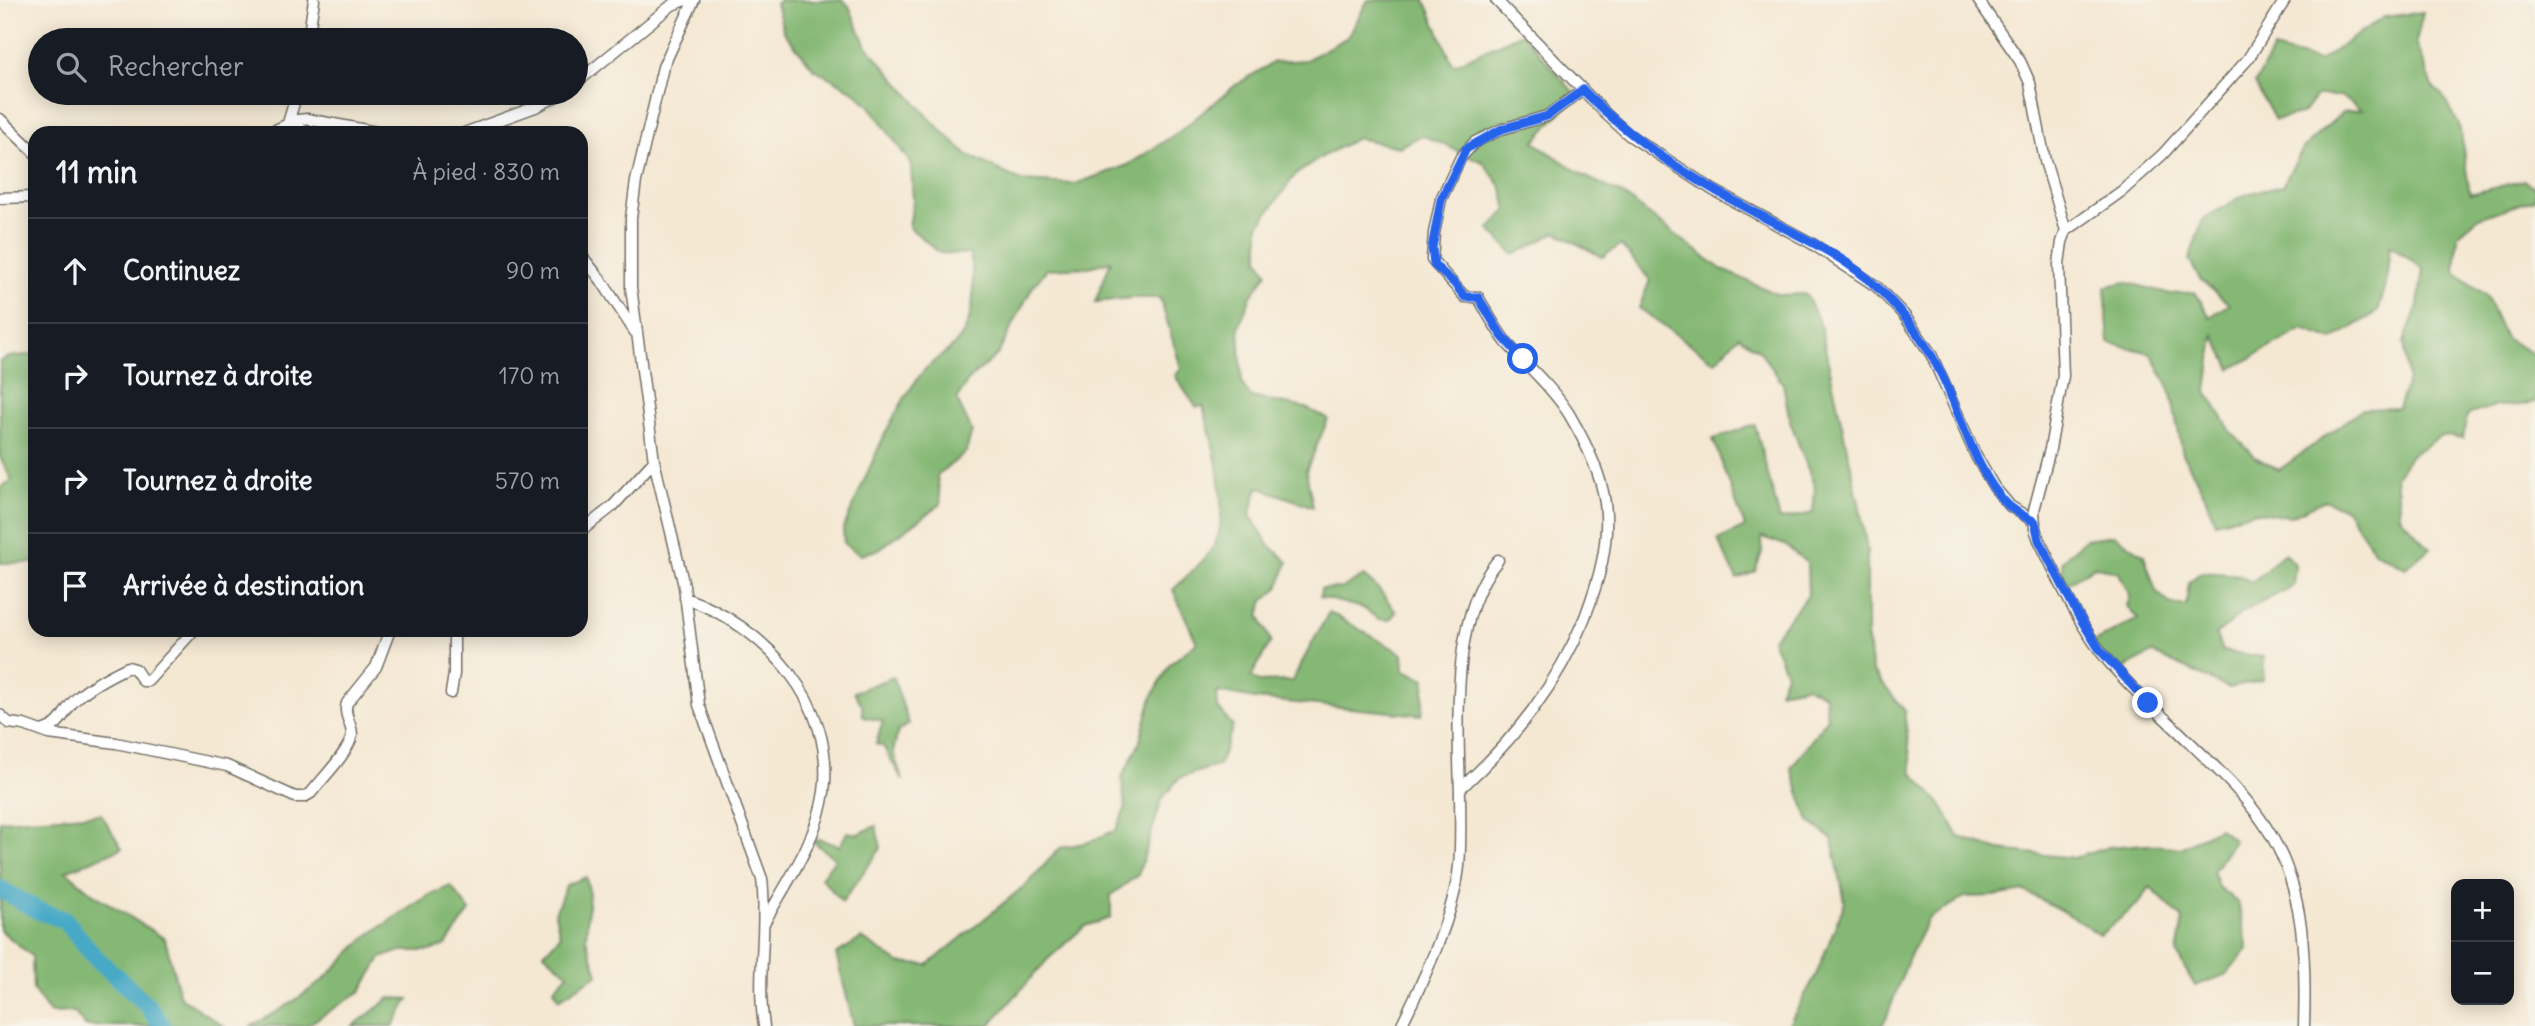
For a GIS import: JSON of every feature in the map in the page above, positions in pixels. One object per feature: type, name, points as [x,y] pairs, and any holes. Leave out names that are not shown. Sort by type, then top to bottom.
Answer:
[{"type":"street","points":[[310,28],[314,0]]},
{"type":"street","points":[[588,74],[646,29],[672,5],[685,0]]},
{"type":"street","points":[[694,0],[663,67],[636,181],[630,252],[637,334],[654,461],[685,598],[699,705],[758,865],[763,892],[760,983],[764,1026]]},
{"type":"street","points":[[1496,0],[1622,128],[1657,155],[1713,190],[1811,243],[1876,286],[1904,315],[1931,355],[1976,456],[2002,498],[2035,522]]},
{"type":"street","points":[[1978,0],[2020,61],[2031,83],[2045,161],[2066,231]]},
{"type":"street","points":[[2285,0],[2248,59],[2163,154],[2122,191],[2066,231],[2059,264],[2063,376],[2050,449],[2034,510],[2039,540],[2100,650],[2148,703],[2227,780],[2264,824],[2275,842],[2286,864],[2299,911],[2306,977],[2304,1026]]},
{"type":"street","points":[[1461,788],[1499,752],[1533,712],[1574,643],[1597,587],[1606,527],[1605,502],[1600,481],[1585,445],[1552,390],[1502,336],[1478,297],[1465,297],[1434,265],[1434,233],[1441,200],[1466,149],[1502,129],[1547,116],[1583,90]]},
{"type":"street","points":[[288,123],[293,105]]},
{"type":"street","points":[[483,126],[540,105]]},
{"type":"street","points":[[0,119],[28,146]]},
{"type":"street","points":[[282,126],[297,120],[315,120],[346,126]]},
{"type":"street","points":[[288,123],[294,126]]},
{"type":"street","points":[[0,198],[28,197]]},
{"type":"street","points":[[588,264],[637,334]]},
{"type":"street","points":[[588,525],[612,506],[654,461]]},
{"type":"street","points":[[1401,1026],[1433,954],[1459,869],[1461,788],[1458,702],[1464,653],[1471,612],[1478,592],[1486,575],[1498,560]]},
{"type":"street","points":[[685,598],[704,604],[734,621],[779,660],[795,678],[807,699],[822,742],[824,792],[819,815],[796,868],[762,926]]},
{"type":"street","points":[[41,731],[57,725],[75,700],[128,667],[135,669],[143,681],[148,681],[188,637]]},
{"type":"street","points":[[0,715],[9,723],[41,731],[227,766],[253,776],[286,795],[304,797],[311,793],[351,740],[352,729],[345,708],[376,667],[387,637]]},
{"type":"street","points":[[451,693],[454,637]]},
{"type":"green space","points":[[780,0],[843,0],[849,6],[865,44],[931,120],[966,154],[1021,181],[1075,184],[1128,165],[1180,131],[1237,84],[1274,62],[1306,60],[1348,37],[1368,0],[1425,0],[1453,65],[1522,33],[1576,95],[1534,142],[1584,176],[1622,194],[1721,269],[1779,295],[1806,294],[1820,324],[1860,508],[1867,550],[1867,636],[1872,671],[1904,710],[1912,772],[1943,807],[1959,837],[1999,850],[2074,858],[2109,847],[2147,844],[2181,848],[2219,828],[2234,840],[2213,872],[2218,887],[2238,903],[2248,949],[2226,975],[2195,986],[2177,954],[2183,919],[2150,887],[2139,903],[2100,935],[2025,891],[1965,897],[1928,919],[1881,1026],[1788,1026],[1816,975],[1845,902],[1832,839],[1809,821],[1791,768],[1827,719],[1825,695],[1806,686],[1779,691],[1786,673],[1772,639],[1808,595],[1807,563],[1785,545],[1762,537],[1762,552],[1755,572],[1737,579],[1718,540],[1745,527],[1713,439],[1755,425],[1780,520],[1813,513],[1815,488],[1790,421],[1783,384],[1760,351],[1739,336],[1715,362],[1639,308],[1650,280],[1621,245],[1602,257],[1556,232],[1514,255],[1489,229],[1507,210],[1502,188],[1483,162],[1422,135],[1399,147],[1357,138],[1295,175],[1259,225],[1259,259],[1267,273],[1251,296],[1239,326],[1242,384],[1251,397],[1306,408],[1328,419],[1306,471],[1313,507],[1258,487],[1250,515],[1268,544],[1288,562],[1278,588],[1264,601],[1259,615],[1271,641],[1251,677],[1259,682],[1292,681],[1329,612],[1403,654],[1404,670],[1425,679],[1422,715],[1255,699],[1217,692],[1218,708],[1233,726],[1219,765],[1179,778],[1162,799],[1138,875],[1111,895],[1111,918],[1085,926],[1048,959],[989,1026],[854,1026],[836,954],[862,938],[899,963],[928,965],[1028,883],[1060,848],[1089,842],[1116,830],[1125,809],[1122,777],[1139,744],[1152,697],[1170,664],[1197,643],[1173,590],[1211,551],[1218,537],[1221,500],[1216,459],[1203,406],[1196,407],[1175,376],[1181,368],[1160,298],[1095,302],[1111,261],[1089,267],[1047,269],[1032,288],[998,354],[968,380],[957,400],[972,431],[966,452],[937,476],[941,504],[879,549],[861,555],[844,544],[843,529],[897,410],[921,374],[957,342],[966,328],[973,300],[970,254],[940,253],[909,227],[913,201],[911,164],[869,105],[854,91],[814,69],[784,32],[776,4]]},
{"type":"green space","points":[[2423,12],[2416,42],[2433,87],[2442,95],[2459,124],[2470,194],[2524,180],[2535,188],[2535,199],[2478,218],[2458,235],[2455,272],[2487,297],[2505,338],[2535,355],[2535,402],[2494,406],[2467,415],[2463,438],[2441,436],[2411,455],[2396,476],[2400,516],[2430,548],[2406,568],[2375,552],[2346,509],[2325,500],[2291,516],[2254,512],[2215,522],[2183,454],[2170,389],[2151,353],[2109,343],[2105,287],[2125,282],[2171,294],[2195,292],[2210,317],[2229,304],[2200,279],[2189,260],[2203,219],[2246,194],[2282,186],[2304,147],[2343,112],[2362,110],[2340,96],[2316,96],[2303,113],[2275,120],[2255,84],[2273,49],[2319,61],[2384,17]],"holes":[[[2390,245],[2423,269],[2418,305],[2404,342],[2408,380],[2398,408],[2363,409],[2279,470],[2255,457],[2232,433],[2207,392],[2214,335],[2231,369],[2303,329],[2333,340],[2378,311],[2386,285]]]},
{"type":"green space","points":[[28,355],[28,563],[0,563],[0,488],[12,480],[0,457],[0,361]]},
{"type":"green space","points":[[2115,535],[2144,555],[2156,591],[2171,605],[2186,605],[2189,582],[2201,572],[2240,575],[2250,582],[2285,553],[2295,564],[2293,586],[2243,612],[2216,635],[2222,651],[2264,657],[2263,680],[2229,688],[2152,653],[2113,675],[2092,643],[2138,619],[2127,606],[2130,596],[2119,573],[2095,566],[2063,586],[2062,561],[2085,539]]},
{"type":"green space","points":[[1364,576],[1396,612],[1390,620],[1378,619],[1363,608],[1320,597],[1321,589],[1343,588]]},
{"type":"green space","points":[[893,677],[909,724],[898,731],[893,752],[903,781],[883,746],[876,744],[883,721],[863,717],[862,705],[854,692]]},
{"type":"green space","points":[[101,814],[122,848],[66,871],[92,893],[165,939],[180,997],[223,1026],[85,1026],[74,1012],[50,1013],[33,990],[32,956],[0,930],[0,821]]},
{"type":"green space","points":[[876,826],[881,848],[842,902],[821,878],[835,859],[813,841],[819,839],[840,846],[847,832],[858,834]]},
{"type":"green space","points":[[586,877],[589,891],[586,939],[598,974],[559,999],[554,989],[568,974],[544,953],[560,936],[555,913],[566,885]]},
{"type":"green space","points":[[451,886],[470,911],[446,945],[430,951],[401,951],[381,958],[361,991],[304,1026],[252,1026],[321,982],[367,936],[428,896]]},
{"type":"green space","points":[[390,998],[409,999],[393,1026],[353,1026]]},
{"type":"waterway","points":[[0,889],[39,911],[65,920],[93,955],[148,1006],[162,1026]]},
{"type":"route","points":[[1523,359],[1495,327],[1478,297],[1465,297],[1434,265],[1432,248],[1441,200],[1461,157],[1475,142],[1502,129],[1547,116],[1583,90],[1629,135],[1657,155],[1713,190],[1849,266],[1876,286],[1904,315],[1931,355],[1976,456],[1994,487],[2010,506],[2035,522],[2039,540],[2091,636],[2106,658],[2148,703]]}]
